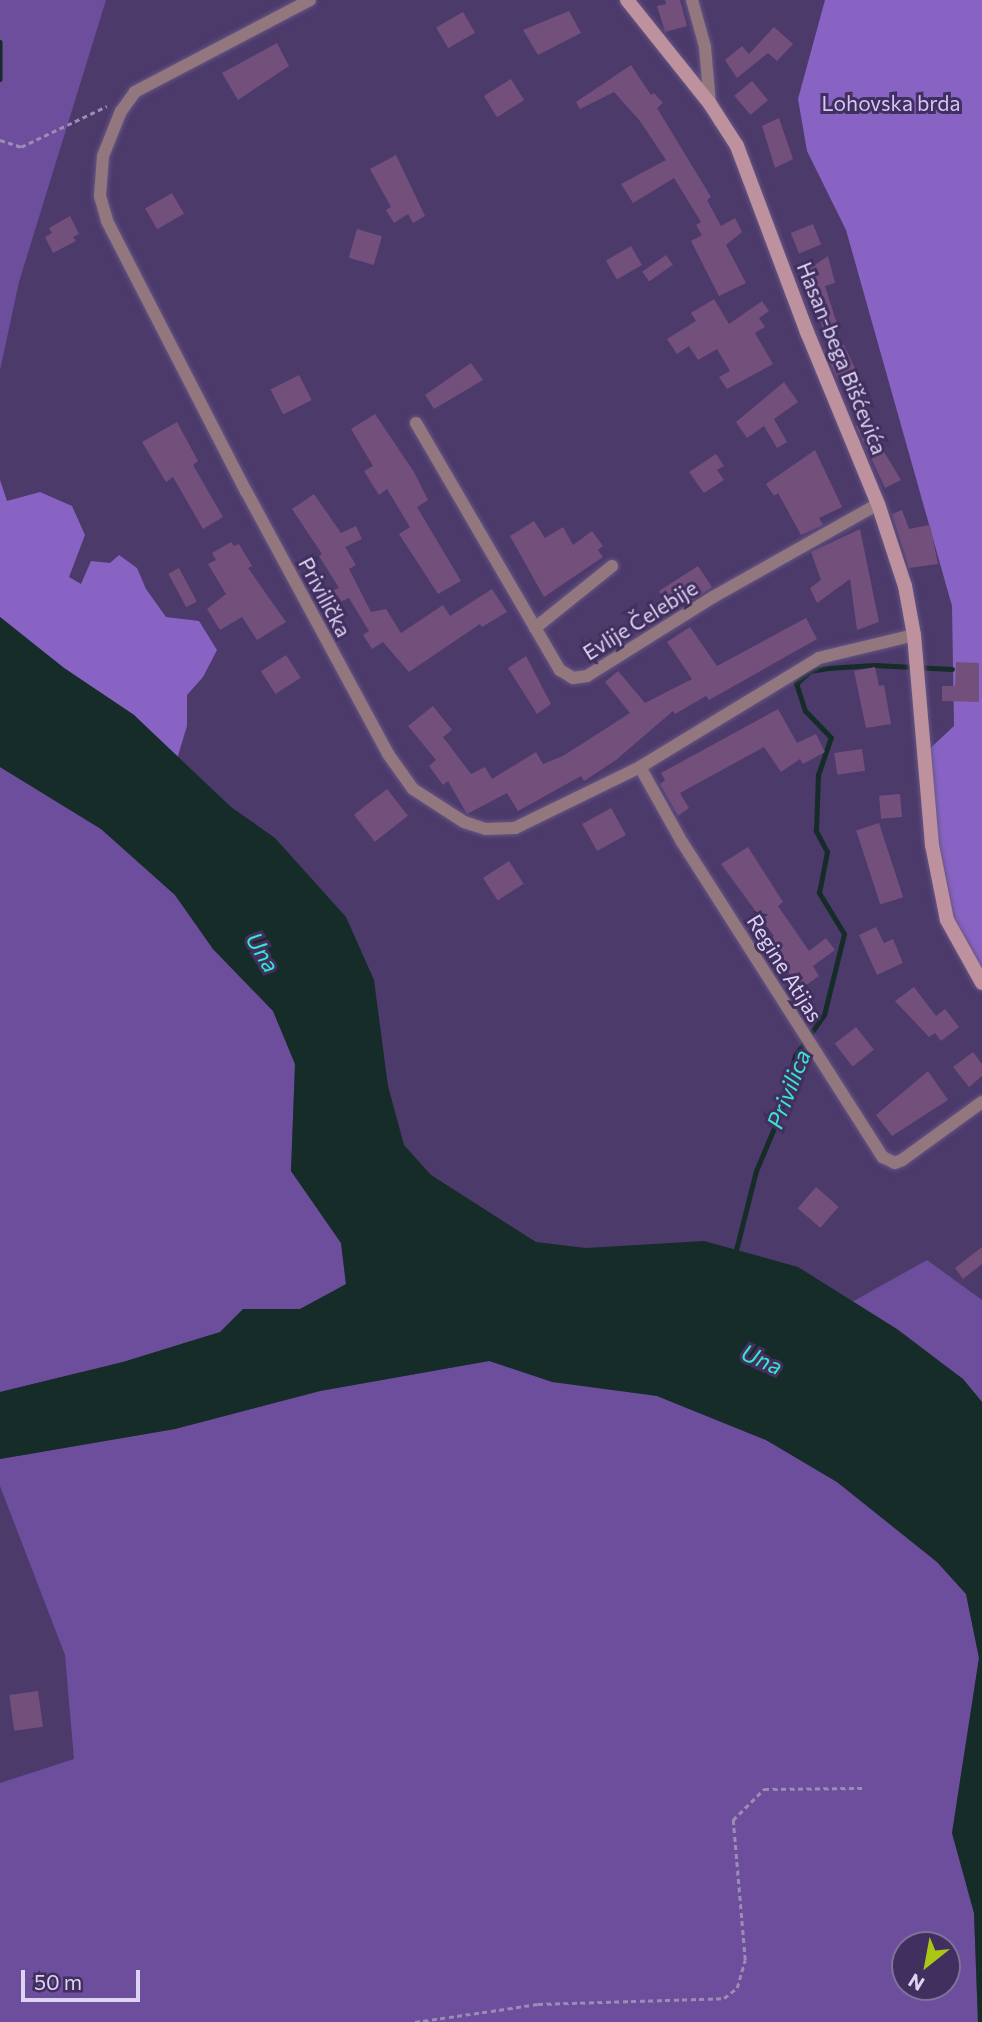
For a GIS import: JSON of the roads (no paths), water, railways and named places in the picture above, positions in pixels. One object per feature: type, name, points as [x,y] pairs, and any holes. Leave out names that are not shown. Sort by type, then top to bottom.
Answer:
[{"type":"street","name":"Privilička","points":[[310,0],[135,92],[121,111],[103,156],[99,180],[107,221],[362,706],[414,789],[464,822],[499,830],[542,818],[640,767],[819,658],[914,635]]},
{"type":"street","name":"Hasan-bega Bišćevića","points":[[627,0],[710,104],[750,174],[807,332],[878,504],[905,586],[914,635],[932,845],[947,920],[982,983]]},
{"type":"street","points":[[692,0],[705,47],[710,104]]},
{"type":"street","name":"Evlije Čelebije","points":[[416,423],[560,670],[573,678],[587,676],[713,597],[878,504]]},
{"type":"street","points":[[535,628],[611,566]]},
{"type":"street","name":"Regine Atijas","points":[[640,767],[682,842],[883,1157],[895,1163],[902,1160],[982,1102]]},
{"type":"water","name":"Una","points":[[0,617],[64,668],[134,715],[231,807],[275,838],[346,917],[374,980],[388,1086],[404,1145],[431,1175],[536,1242],[586,1248],[704,1241],[798,1267],[897,1329],[963,1379],[982,1402],[982,2022],[978,2022],[974,1913],[952,1833],[979,1658],[966,1594],[937,1562],[837,1482],[766,1440],[657,1396],[552,1382],[489,1361],[320,1391],[175,1429],[0,1459],[0,1392],[123,1362],[220,1332],[243,1309],[300,1309],[346,1284],[341,1243],[291,1171],[295,1064],[273,1011],[213,949],[175,895],[101,829],[0,767]]},
{"type":"waterway","points":[[0,42],[0,79]]},
{"type":"waterway","name":"Privilica","points":[[735,1254],[756,1171],[780,1114],[795,1056],[824,1015],[844,934],[819,893],[827,852],[816,831],[818,775],[831,738],[805,711],[796,684],[810,671],[828,668],[874,665],[952,669]]},
{"type":"park label","name":"Lohovska brda","points":[[891,103]]}]
